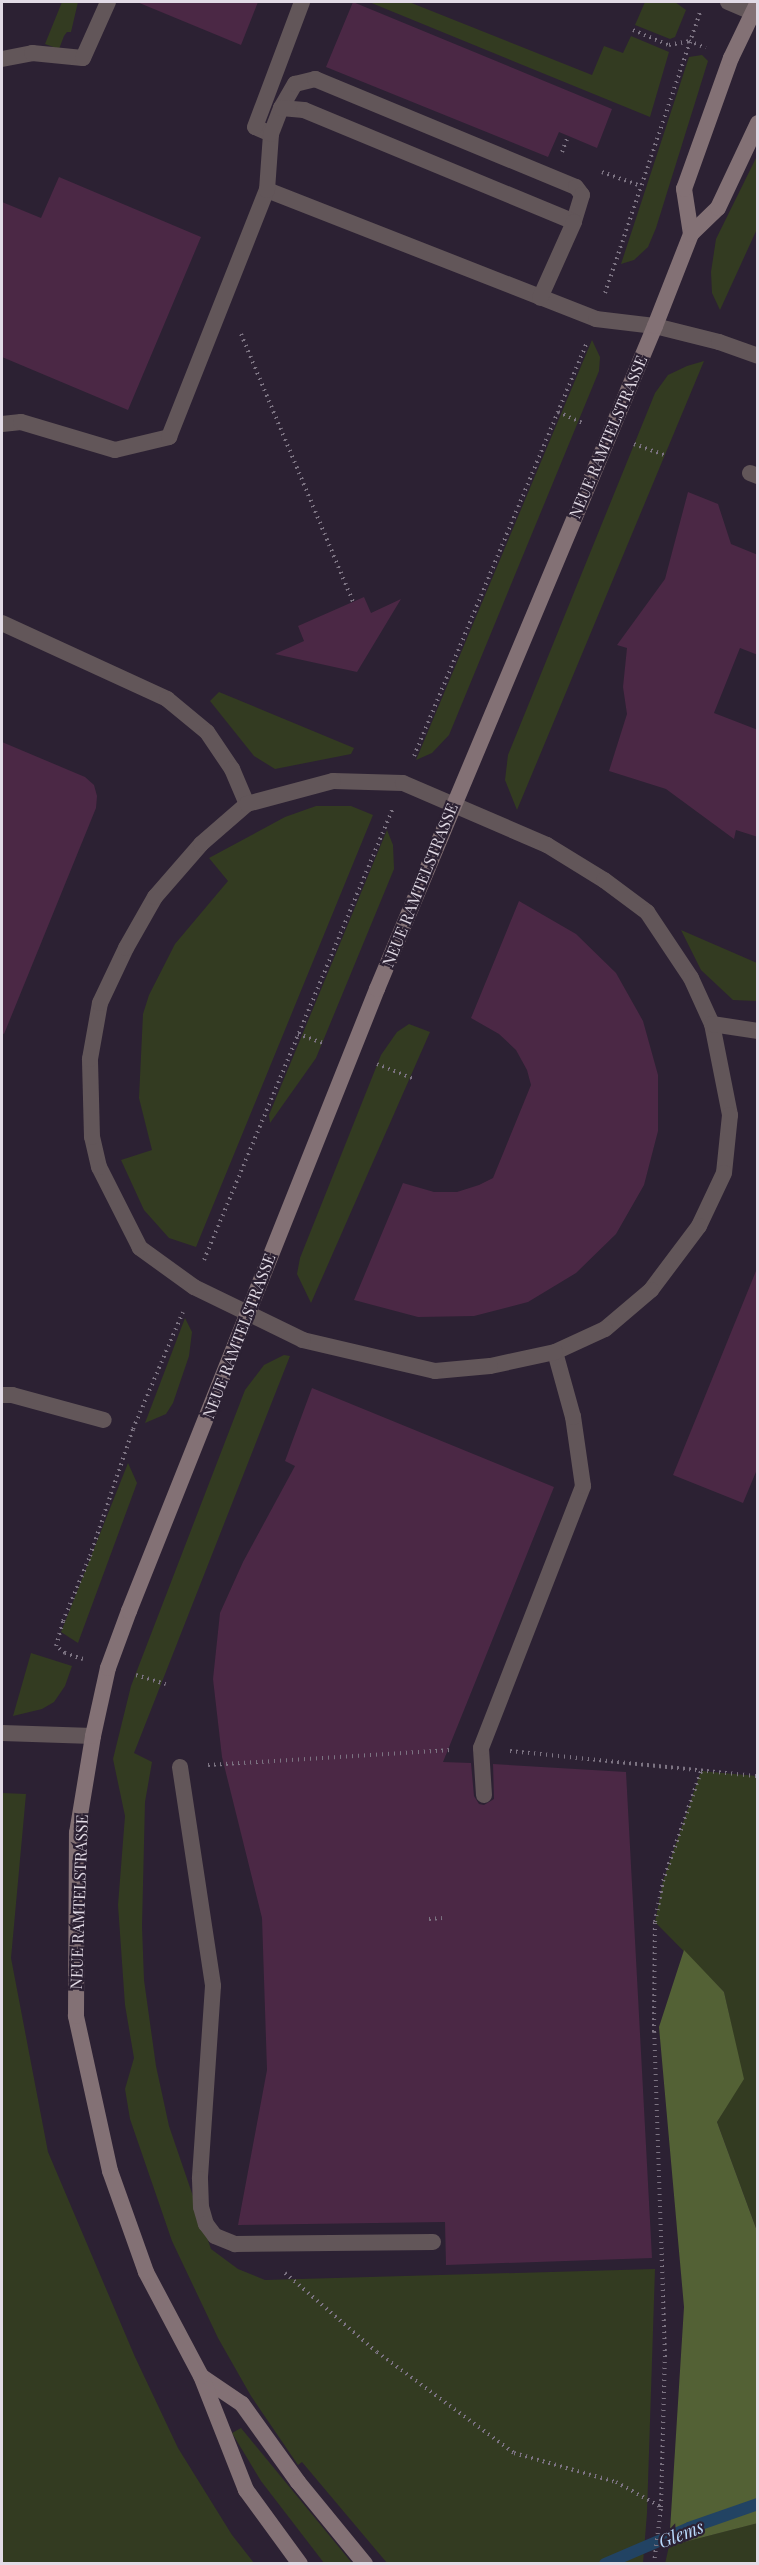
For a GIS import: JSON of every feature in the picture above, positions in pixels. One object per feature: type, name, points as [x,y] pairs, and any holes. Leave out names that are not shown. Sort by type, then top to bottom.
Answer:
[{"type":"main road","points":[[691,234],[684,189],[730,58],[756,10]]},
{"type":"main road","name":"NEUE RAMTELSTRASSE","points":[[300,2564],[246,2490],[201,2376],[146,2272],[114,2182],[76,2016],[77,1833],[93,1736],[108,1668],[246,1315],[454,803],[655,326],[691,234],[718,208],[758,123]]},
{"type":"main road","name":"NEUE RAMTELSTRASSE","points":[[201,2376],[242,2404],[298,2482],[365,2564]]},
{"type":"street","points":[[2,59],[32,53],[83,58],[108,2]]},
{"type":"street","points":[[271,134],[255,127],[302,2]]},
{"type":"street","points":[[728,2],[756,10]]},
{"type":"street","points":[[2,424],[21,422],[115,450],[169,437],[267,190],[271,134],[281,108],[295,84],[315,79],[576,187],[582,195],[574,222],[540,298]]},
{"type":"street","points":[[281,108],[304,110],[574,222]]},
{"type":"street","points":[[267,190],[596,319],[655,326],[719,342],[758,356]]},
{"type":"street","points":[[2,623],[166,699],[207,732],[232,769],[247,804]]},
{"type":"street","points":[[333,781],[403,783],[454,803],[547,845],[604,880],[647,912],[691,978],[712,1024],[730,1115],[724,1173],[699,1226],[651,1290],[604,1329],[555,1352],[490,1366],[435,1371],[303,1340],[246,1315],[194,1287],[140,1248],[99,1167],[92,1137],[90,1059],[100,1003],[126,948],[155,897],[201,844],[247,804],[333,781]]},
{"type":"street","points":[[712,1024],[758,1031]]},
{"type":"street","points":[[484,1795],[481,1748],[583,1486],[573,1417],[555,1352]]},
{"type":"street","points":[[2,1395],[12,1395],[104,1420]]},
{"type":"street","points":[[2,1733],[93,1736]]},
{"type":"street","points":[[180,1767],[213,1986],[200,2179],[201,2207],[206,2224],[215,2236],[235,2244],[433,2242]]},
{"type":"path","points":[[166,1684],[65,1653],[56,1646],[63,1621],[90,1556],[134,1429],[596,319],[689,41],[705,2]]},
{"type":"path","points":[[633,30],[669,45],[689,41]]},
{"type":"path","points":[[225,295],[353,602]]},
{"type":"path","points":[[180,1767],[481,1748],[758,1776]]},
{"type":"path","points":[[654,2564],[661,2507],[665,2358],[654,2032],[655,1922],[663,1881],[701,1771]]},
{"type":"path","points":[[429,1919],[442,1918]]},
{"type":"path","points":[[284,2272],[377,2352],[514,2453],[615,2482],[661,2507]]},
{"type":"green space","points":[[62,2],[78,2],[71,32],[67,32],[64,36],[59,49],[45,44]]},
{"type":"green space","points":[[369,2],[409,2],[592,75],[604,46],[623,53],[631,36],[669,52],[650,117]]},
{"type":"green space","points":[[645,2],[675,2],[686,10],[675,37],[670,39],[635,25]]},
{"type":"green space","points":[[702,55],[708,61],[656,228],[648,247],[634,260],[621,264],[689,57]]},
{"type":"green space","points":[[757,156],[757,229],[720,310],[712,293],[711,272],[716,239]]},
{"type":"green space","points":[[592,340],[600,357],[599,371],[449,735],[432,753],[416,760]]},
{"type":"green space","points":[[704,361],[517,810],[505,780],[508,755],[655,393],[668,375]]},
{"type":"green space","points":[[219,692],[354,748],[351,754],[275,769],[254,756],[210,701]]},
{"type":"green space","points":[[316,806],[351,806],[373,815],[196,1247],[169,1238],[144,1210],[121,1160],[152,1150],[139,1098],[143,1014],[149,995],[175,944],[228,881],[209,858],[285,817]]},
{"type":"green space","points":[[387,830],[393,845],[394,869],[316,1058],[270,1123],[269,1115]]},
{"type":"green space","points":[[681,930],[757,963],[757,1001],[733,1000],[701,970]]},
{"type":"green space","points":[[409,1024],[430,1032],[311,1303],[297,1274],[300,1258],[381,1055],[397,1032]]},
{"type":"green space","points":[[185,1318],[192,1332],[189,1356],[173,1403],[166,1414],[145,1423]]},
{"type":"green space","points":[[284,1355],[290,1356],[134,1753],[152,1762],[145,1802],[142,1926],[144,1980],[156,2066],[169,2126],[211,2249],[238,2269],[265,2280],[655,2269],[647,2513],[643,2563],[387,2563],[302,2462],[298,2465],[251,2396],[218,2338],[172,2241],[130,2119],[125,2089],[134,2058],[125,2005],[118,1905],[125,1816],[113,1759],[131,1686],[245,1390],[264,1365]]},
{"type":"green space","points":[[128,1463],[137,1483],[78,1643],[61,1632]]},
{"type":"green space","points":[[31,1653],[72,1666],[65,1686],[54,1702],[42,1709],[13,1716]]},
{"type":"green space","points":[[701,1771],[757,1776],[757,2231],[717,2122],[743,2079],[724,1992],[655,1922],[663,1881]]},
{"type":"green space","points":[[2,1793],[26,1794],[11,1958],[48,2152],[135,2357],[178,2448],[232,2535],[254,2563],[2,2563]]},
{"type":"green space","points":[[684,1950],[724,1992],[744,2079],[717,2122],[757,2231],[758,2523],[669,2546],[684,2307],[659,2027]]},
{"type":"green space","points":[[241,2428],[352,2563],[324,2563],[261,2481],[232,2433]]},
{"type":"green space","points":[[757,2523],[757,2563],[665,2564],[669,2546]]},
{"type":"building","points":[[137,2],[258,2],[241,45]]},
{"type":"building","points":[[353,2],[612,109],[597,148],[559,132],[548,157],[326,67]]},
{"type":"building","points":[[59,177],[201,237],[128,410],[2,357],[2,202],[41,218]]},
{"type":"building","points":[[688,492],[718,504],[731,544],[758,555],[758,655],[740,648],[714,713],[758,730],[758,837],[736,830],[734,839],[666,789],[609,771],[627,714],[623,687],[627,648],[617,645],[665,579]]},
{"type":"building","points":[[364,597],[371,613],[401,599],[357,672],[275,654],[304,641],[298,626]]},
{"type":"building","points":[[2,742],[85,777],[94,785],[97,796],[96,808],[4,1034],[2,1033]]},
{"type":"building","points":[[519,901],[576,934],[616,973],[643,1021],[658,1075],[658,1131],[644,1185],[616,1234],[576,1273],[528,1302],[474,1316],[418,1317],[354,1300],[403,1183],[434,1192],[457,1192],[493,1178],[531,1085],[527,1070],[516,1050],[499,1034],[471,1018]]},
{"type":"building","points":[[756,1271],[758,1467],[743,1503],[673,1475]]},
{"type":"building","points":[[312,1388],[554,1487],[443,1762],[471,1763],[474,1796],[479,1804],[484,1805],[494,1799],[493,1764],[626,1772],[652,2258],[446,2265],[445,2222],[238,2225],[267,2070],[262,1918],[222,1757],[213,1679],[220,1613],[243,1562],[295,1466],[285,1461]]},
{"type":"waterway","name":"Glems","points":[[605,2564],[689,2528],[758,2504]]}]
